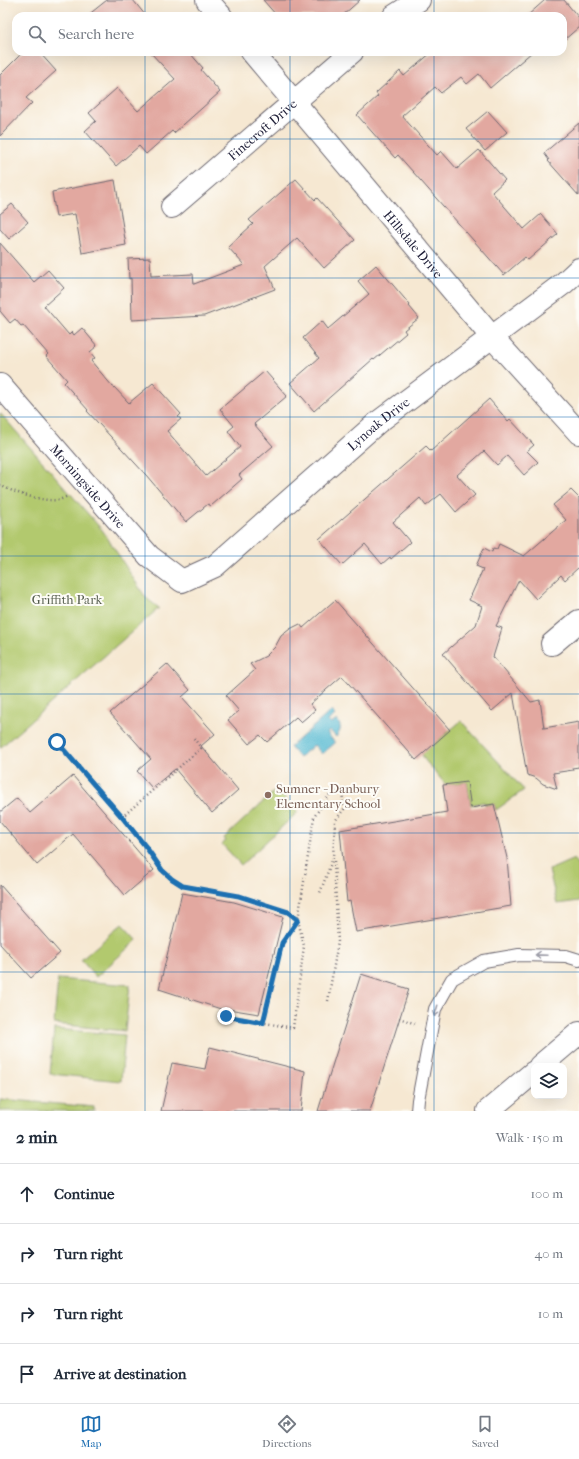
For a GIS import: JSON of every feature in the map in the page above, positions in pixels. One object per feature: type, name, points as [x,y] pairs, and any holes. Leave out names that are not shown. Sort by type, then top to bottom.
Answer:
[{"type":"street","points":[[207,0],[218,12]]},
{"type":"street","points":[[400,12],[419,0]]},
{"type":"street","name":"Hillsdale Drive","points":[[255,56],[491,336],[579,433]]},
{"type":"street","name":"Finecroft Drive","points":[[172,207],[347,56]]},
{"type":"street","name":"Lynoak Drive","points":[[182,581],[215,566],[377,423],[564,282],[579,269]]},
{"type":"street","name":"Morningside Drive","points":[[0,385],[149,556],[182,581]]},
{"type":"street","points":[[552,644],[579,621]]},
{"type":"street","points":[[544,1063],[579,1033]]},
{"type":"street","points":[[488,1111],[531,1075]]},
{"type":"lane","points":[[417,1111],[435,1009],[452,979],[484,961],[519,955],[566,956],[579,960]]},
{"type":"path","points":[[0,485],[8,489],[41,499],[60,500],[73,494]]},
{"type":"path","points":[[122,817],[201,748],[193,737]]},
{"type":"path","points":[[57,742],[122,817],[162,870],[183,886],[239,896],[288,912],[298,920]]},
{"type":"path","points":[[226,1016],[293,1028],[304,946],[298,920],[314,817],[330,794],[342,791],[344,809],[334,821],[334,858],[338,942],[328,1001]]},
{"type":"path","points":[[320,893],[334,858]]},
{"type":"path","points":[[263,1023],[282,943],[298,920]]},
{"type":"green space","name":"Griffith Park","points":[[0,413],[103,531],[146,598],[159,608],[0,748]]},
{"type":"green space","points":[[461,721],[524,790],[496,810],[494,804],[485,805],[484,802],[471,805],[467,782],[446,785],[424,759],[422,754]]},
{"type":"green space","points":[[277,789],[298,812],[241,865],[222,844],[226,841],[224,838]]},
{"type":"green space","points":[[574,859],[579,865],[579,901],[557,904],[549,870]]},
{"type":"green space","points":[[122,924],[137,940],[96,977],[81,960]]},
{"type":"green space","points":[[58,979],[130,985],[125,1031],[54,1024]]},
{"type":"green space","points":[[54,1029],[125,1035],[121,1081],[50,1074]]},
{"type":"green space","points":[[0,1099],[94,1107],[94,1111],[0,1111]]},
{"type":"water","points":[[331,711],[335,715],[328,721],[331,724],[337,720],[340,725],[340,731],[336,737],[330,731],[327,733],[335,743],[322,754],[314,745],[299,758],[290,747]]},
{"type":"building","points":[[107,0],[133,0],[143,12],[92,12]]},
{"type":"building","points":[[263,0],[360,0],[346,12],[274,12]]},
{"type":"building","points":[[545,0],[564,0],[579,18],[579,27],[567,38],[567,12],[532,12]]},
{"type":"building","points":[[19,56],[43,56],[56,71],[26,98],[32,103],[0,136],[0,75]]},
{"type":"building","points":[[154,56],[192,56],[203,68],[201,70],[220,92],[174,133],[172,131],[146,154],[139,146],[116,166],[85,131],[96,121],[89,113],[117,88],[138,111],[175,79]]},
{"type":"building","points":[[427,56],[527,56],[490,88],[479,74],[467,84],[461,77],[441,93],[435,87],[402,116],[437,155],[441,151],[457,169],[479,150],[505,180],[492,192],[524,229],[541,214],[558,234],[528,260],[525,257],[504,275],[398,155],[395,158],[357,115],[378,96],[376,93],[400,71],[404,76]]},
{"type":"building","points":[[488,111],[507,132],[485,151],[466,129]]},
{"type":"building","points":[[579,123],[579,196],[548,161],[549,160],[544,153]]},
{"type":"building","points":[[296,179],[315,200],[317,198],[355,240],[324,268],[297,238],[265,266],[275,289],[204,316],[132,320],[131,278],[129,279],[128,259],[150,258],[151,276],[193,274],[194,284],[244,265],[228,247],[253,224],[249,220]]},
{"type":"building","points":[[115,180],[126,245],[82,253],[75,214],[56,217],[52,192]]},
{"type":"building","points":[[12,204],[28,222],[9,239],[0,229],[0,214]]},
{"type":"building","points":[[0,243],[34,282],[48,270],[64,288],[44,306],[69,335],[72,332],[74,335],[82,328],[97,346],[90,352],[95,358],[91,361],[129,403],[153,383],[181,414],[178,417],[181,419],[167,431],[206,476],[240,447],[228,431],[234,426],[220,409],[265,371],[287,396],[254,424],[273,446],[239,475],[242,479],[211,506],[208,504],[186,522],[146,475],[87,411],[88,410],[64,383],[67,380],[46,356],[48,354],[23,325],[21,326],[15,319],[10,323],[0,311]]},
{"type":"building","points":[[376,265],[410,305],[409,306],[419,318],[404,330],[406,333],[374,360],[373,359],[314,411],[290,383],[319,358],[303,338],[322,321],[328,329],[369,294],[358,281]]},
{"type":"building","points":[[489,399],[508,421],[510,419],[534,445],[527,451],[538,462],[524,475],[507,456],[497,465],[484,451],[457,475],[475,495],[456,512],[441,494],[426,506],[420,498],[393,522],[410,542],[391,559],[390,557],[382,564],[365,544],[342,565],[319,539],[426,446],[431,451]]},
{"type":"building","points":[[571,490],[579,498],[579,567],[565,580],[561,575],[536,599],[519,580],[496,626],[502,628],[493,657],[531,702],[540,700],[544,728],[579,722],[579,767],[572,768],[573,770],[553,773],[557,789],[543,784],[536,778],[527,775],[513,693],[492,711],[443,654],[476,625],[482,606],[469,600],[483,569],[476,566],[484,548],[492,552],[493,548],[497,549],[499,544],[524,556],[566,520],[553,505]]},
{"type":"building","points":[[335,600],[450,730],[416,760],[342,676],[310,704],[315,710],[301,722],[296,717],[267,742],[260,735],[249,744],[228,720],[239,711],[226,696],[255,670],[250,664],[266,656],[275,647],[281,636],[290,629],[300,624],[303,628]]},
{"type":"building","points":[[167,664],[190,690],[182,697],[215,734],[201,746],[238,790],[212,813],[175,769],[152,788],[137,771],[151,759],[110,713]]},
{"type":"building","points":[[73,776],[154,870],[125,895],[73,834],[37,865],[0,821],[0,812],[17,798],[30,813]]},
{"type":"building","points":[[467,782],[471,808],[494,804],[507,858],[511,906],[356,932],[350,901],[347,902],[340,830],[447,812],[443,785]]},
{"type":"building","points":[[0,885],[60,953],[31,978],[0,944]]},
{"type":"building","points":[[182,893],[234,902],[283,917],[259,1014],[228,1009],[227,1011],[159,989]]},
{"type":"building","points":[[361,974],[409,989],[370,1111],[318,1111]]},
{"type":"building","points":[[210,1047],[305,1071],[301,1111],[161,1111],[172,1063],[205,1069]]},
{"type":"place","name":"Sumner - Danbury Elementary School","points":[[268,795]]},
{"type":"route","points":[[57,742],[122,817],[162,870],[172,879],[183,886],[239,896],[288,912],[298,920],[282,943],[263,1023],[226,1016]]}]
